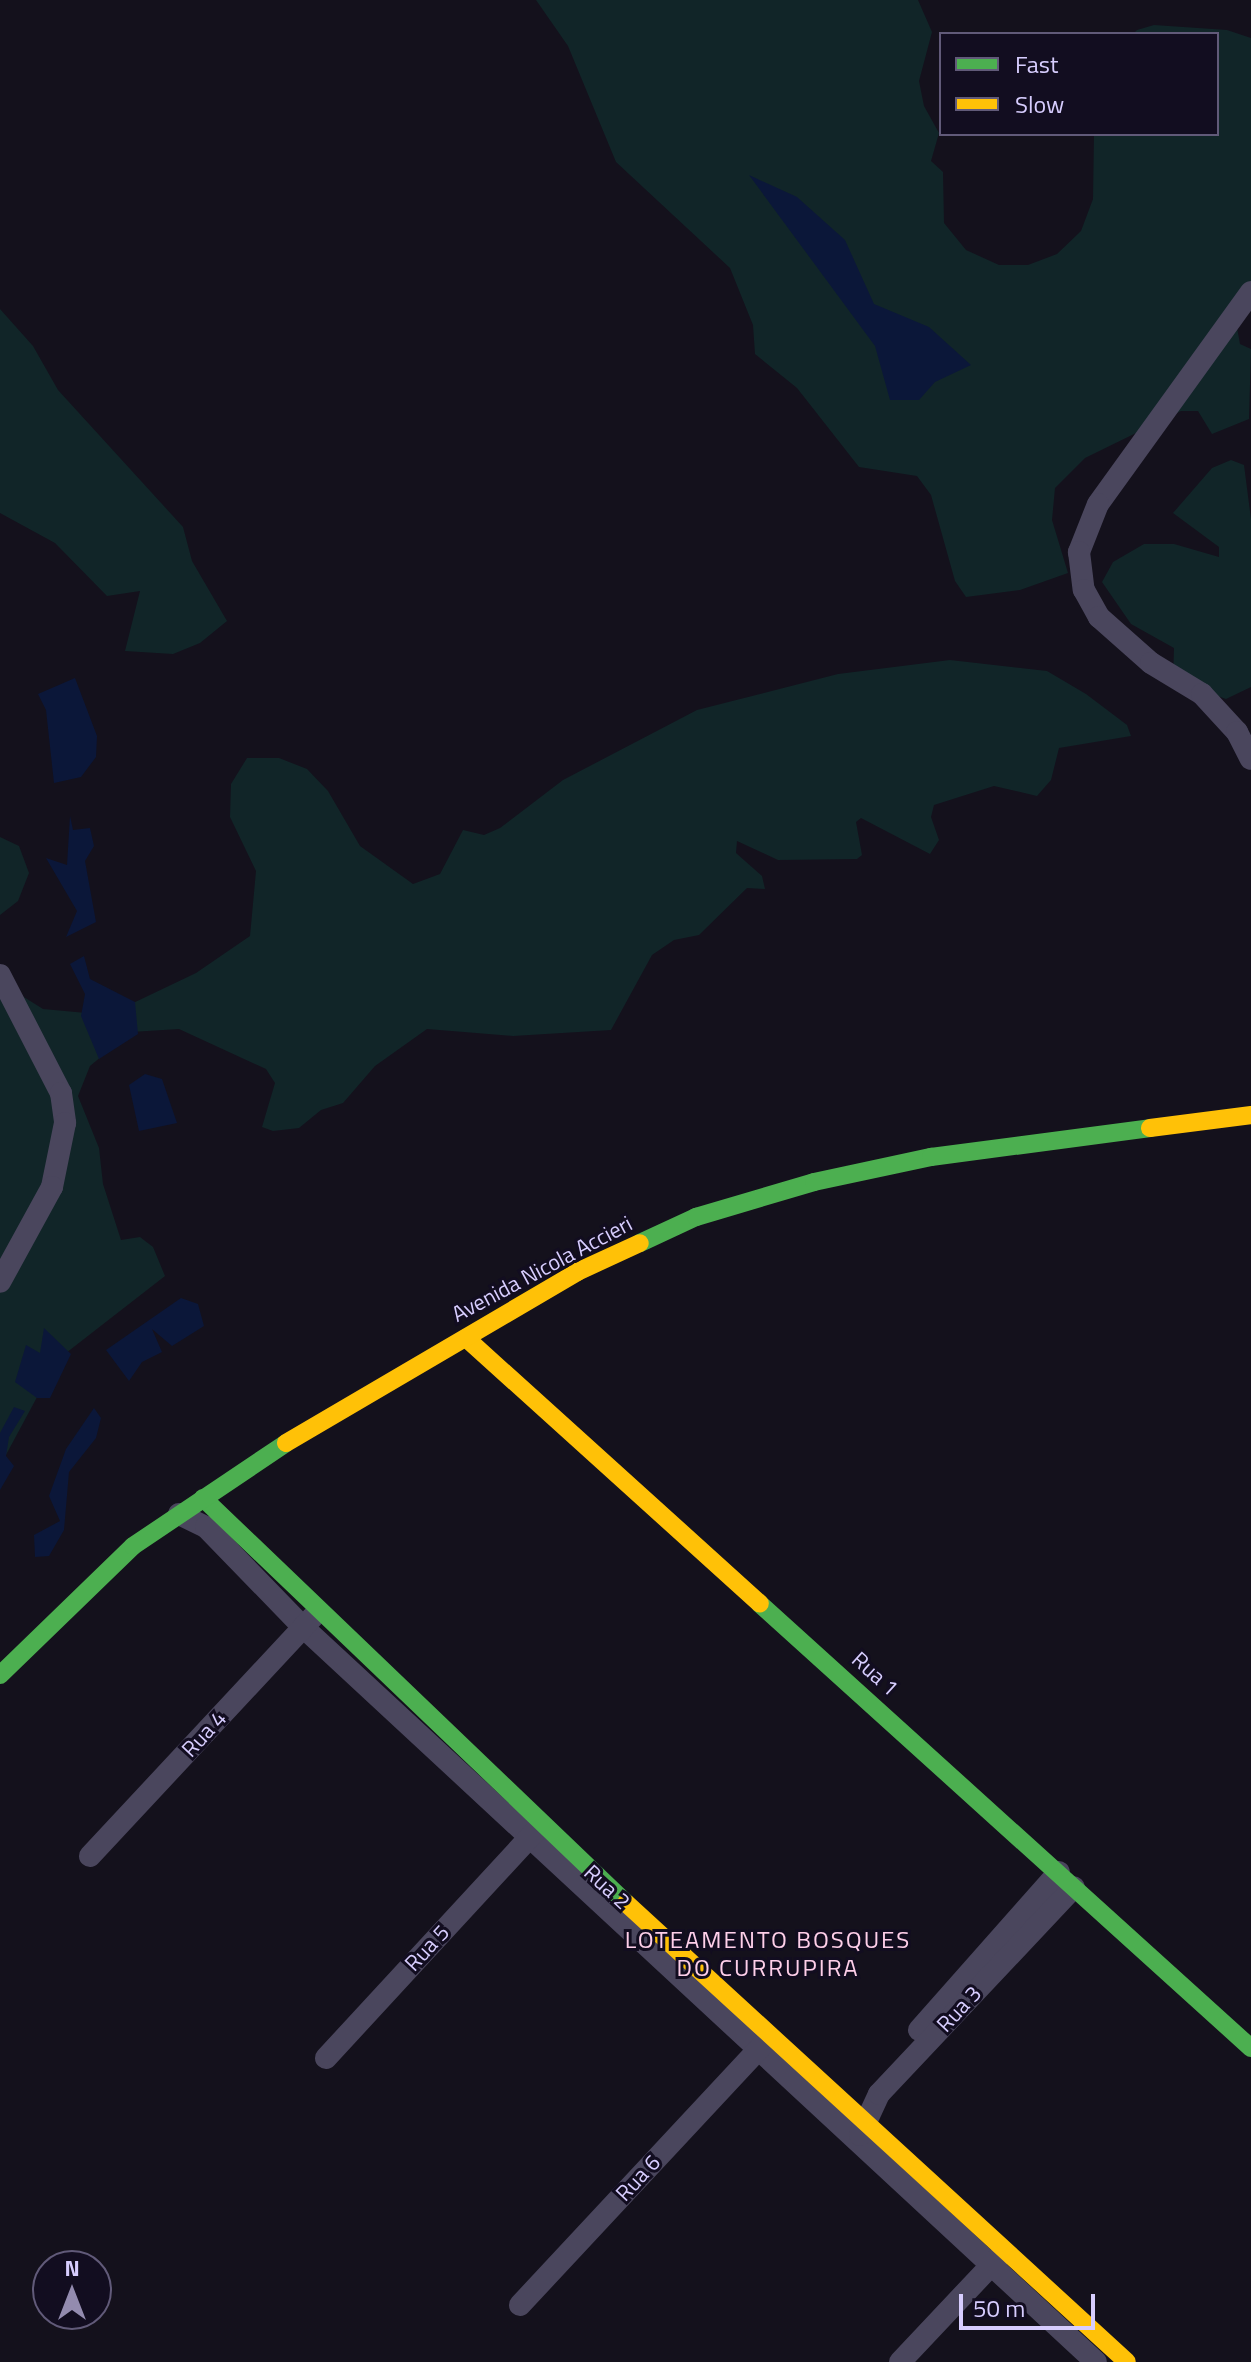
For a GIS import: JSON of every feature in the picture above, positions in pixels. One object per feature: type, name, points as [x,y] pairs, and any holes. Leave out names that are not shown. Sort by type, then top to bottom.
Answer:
[{"type":"street","points":[[1251,292],[1098,504],[1079,552],[1084,590],[1099,617],[1151,663],[1202,694],[1237,732],[1251,759]]},
{"type":"street","points":[[0,975],[61,1093],[65,1123],[52,1187],[0,1282]]},
{"type":"street","name":"Avenida Nicola Accieri","points":[[0,1675],[87,1587],[179,1514],[577,1272],[742,1201],[931,1157],[1251,1115]]},
{"type":"street","name":"Rua 1","points":[[466,1338],[1251,2048]]},
{"type":"street","name":"Rua 2","points":[[203,1498],[311,1620]]},
{"type":"street","name":"Rua 2","points":[[179,1514],[206,1527],[311,1620],[535,1832],[997,2258],[1096,2362]]},
{"type":"street","name":"Rua 4","points":[[90,1856],[311,1620]]},
{"type":"street","name":"Rua 5","points":[[326,2058],[535,1832]]},
{"type":"street","name":"Rua 3","points":[[839,2111],[868,2087],[1067,1880]]},
{"type":"street","name":"Rua 3","points":[[863,2132],[879,2094],[1067,1880]]},
{"type":"street","name":"Rua 6","points":[[520,2305],[763,2044]]},
{"type":"street","points":[[900,2362],[997,2258]]},
{"type":"street","name":"Rua 2","points":[[997,2258],[1127,2362]]},
{"type":"green space","points":[[536,0],[918,0],[932,32],[919,81],[924,106],[939,133],[931,161],[943,172],[944,223],[966,250],[999,265],[1028,265],[1057,254],[1081,231],[1093,199],[1094,136],[1219,136],[1219,32],[1135,32],[1154,25],[1227,30],[1251,38],[1251,300],[1236,322],[1240,344],[1251,349],[1249,419],[1212,434],[1198,411],[1181,411],[1085,458],[1055,488],[1052,520],[1068,573],[1020,590],[966,597],[955,581],[931,495],[917,476],[859,467],[797,388],[755,354],[753,325],[730,268],[616,162],[568,46]]},
{"type":"green space","points":[[0,309],[33,346],[58,390],[183,527],[192,561],[227,621],[200,643],[173,654],[125,651],[140,591],[107,596],[55,543],[0,513]]},
{"type":"green space","points":[[1231,460],[1244,465],[1251,519],[1251,687],[1226,699],[1173,680],[1174,648],[1131,624],[1102,582],[1113,562],[1144,544],[1174,544],[1219,557],[1219,547],[1173,513],[1212,468]]},
{"type":"green space","points":[[950,660],[1047,671],[1086,694],[1127,725],[1131,736],[1059,748],[1051,780],[1037,796],[994,786],[934,805],[931,817],[939,840],[930,854],[861,818],[856,822],[862,855],[857,859],[778,860],[737,841],[736,853],[762,876],[765,889],[747,888],[699,935],[674,940],[652,955],[611,1030],[513,1036],[427,1029],[375,1066],[343,1103],[321,1110],[299,1128],[273,1131],[262,1127],[275,1083],[266,1069],[179,1029],[131,1032],[90,1066],[78,1096],[99,1148],[103,1184],[121,1240],[140,1237],[153,1247],[165,1276],[57,1360],[0,1466],[0,982],[43,1009],[108,1015],[196,973],[250,936],[256,871],[230,817],[231,784],[247,758],[279,758],[307,769],[328,791],[360,846],[413,884],[440,874],[463,830],[484,835],[500,828],[563,780],[697,710],[838,674]]},
{"type":"green space","points":[[0,837],[19,846],[29,873],[18,901],[0,915]]},
{"type":"water","points":[[749,175],[797,197],[845,240],[874,304],[929,327],[971,365],[935,382],[919,400],[890,400],[875,346]]},
{"type":"water","points":[[75,678],[97,736],[96,757],[81,777],[54,783],[46,710],[38,694]]},
{"type":"water","points":[[70,816],[73,830],[90,828],[94,846],[85,861],[96,922],[66,937],[77,911],[46,858],[67,865]]},
{"type":"water","points":[[84,956],[90,979],[135,1002],[138,1034],[99,1059],[81,1016],[85,994],[70,964]]},
{"type":"water","points":[[145,1074],[162,1079],[177,1123],[139,1131],[129,1085]]},
{"type":"water","points":[[181,1298],[198,1304],[204,1326],[172,1346],[152,1329],[162,1352],[142,1362],[129,1381],[106,1350]]},
{"type":"water","points":[[44,1328],[71,1354],[50,1398],[37,1398],[15,1382],[26,1345],[40,1353]]},
{"type":"water","points":[[14,1407],[25,1411],[9,1437],[6,1456],[14,1466],[0,1490],[0,1433]]},
{"type":"water","points":[[94,1408],[101,1418],[96,1438],[69,1472],[64,1530],[49,1556],[35,1557],[34,1535],[60,1521],[49,1496],[66,1449]]},
{"type":"traffic: fast","points":[[640,1243],[696,1217],[814,1182],[931,1157],[1150,1128]]},
{"type":"traffic: fast","points":[[0,1675],[133,1546],[286,1443]]},
{"type":"traffic: fast","points":[[203,1498],[626,1903]]},
{"type":"traffic: fast","points":[[760,1604],[1251,2048]]},
{"type":"traffic: slow","points":[[1150,1128],[1251,1115]]},
{"type":"traffic: slow","points":[[286,1443],[577,1272],[640,1243]]},
{"type":"traffic: slow","points":[[466,1338],[760,1604]]},
{"type":"traffic: slow","points":[[626,1903],[1127,2362]]},
{"type":"district","name":"LOTEAMENTO BOSQUES DO CURRUPIRA","points":[[768,1954]]}]
